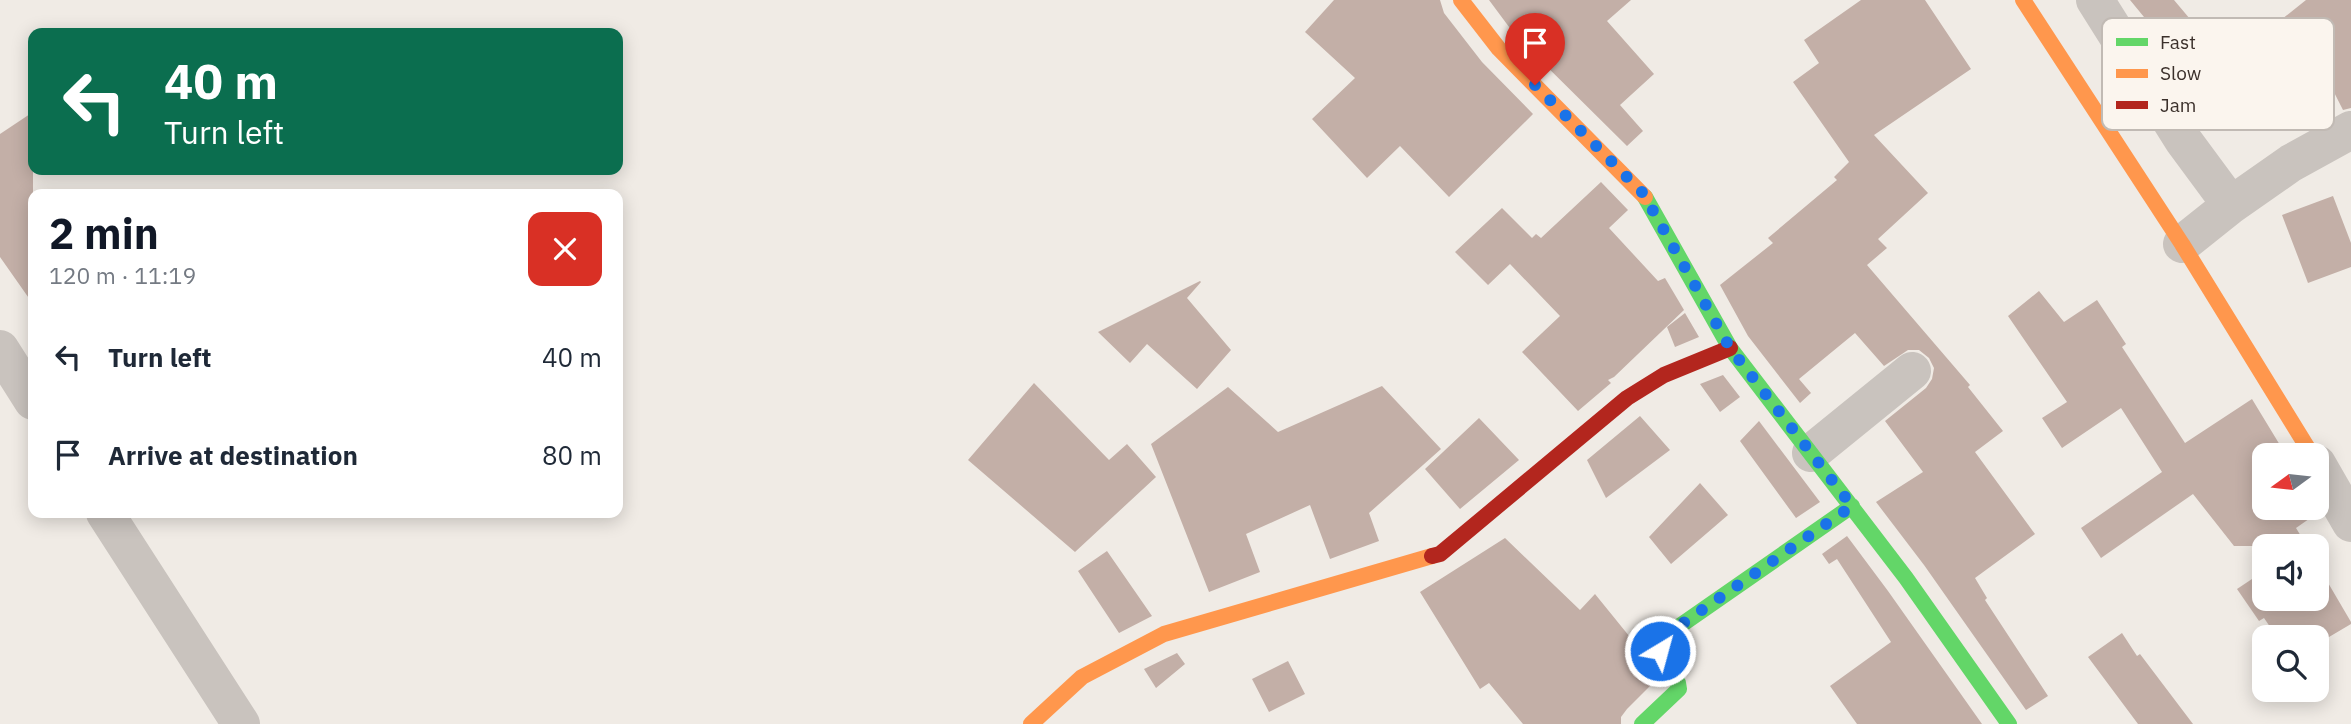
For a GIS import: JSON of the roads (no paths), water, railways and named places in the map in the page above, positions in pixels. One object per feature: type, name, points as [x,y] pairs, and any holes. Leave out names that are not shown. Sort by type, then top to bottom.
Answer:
[{"type":"street","points":[[1461,0],[1499,49],[1643,193],[1730,348],[1906,578],[2009,724]]},
{"type":"street","points":[[2023,0],[2102,121]]},
{"type":"street","points":[[2095,0],[2106,18]]},
{"type":"street","points":[[2108,130],[2182,244],[2305,443]]},
{"type":"street","points":[[2176,130],[2231,205]]},
{"type":"street","points":[[2182,244],[2291,163],[2351,130]]},
{"type":"street","points":[[1031,724],[1082,677],[1164,634],[1440,554],[1626,398],[1664,374],[1730,348]]},
{"type":"street","points":[[0,349],[28,393]]},
{"type":"street","points":[[1811,453],[1912,371]]},
{"type":"street","points":[[2329,485],[2351,523]]},
{"type":"street","points":[[1642,724],[1679,689],[1660,651],[1661,639],[1852,506]]},
{"type":"street","points":[[108,518],[241,724]]}]
